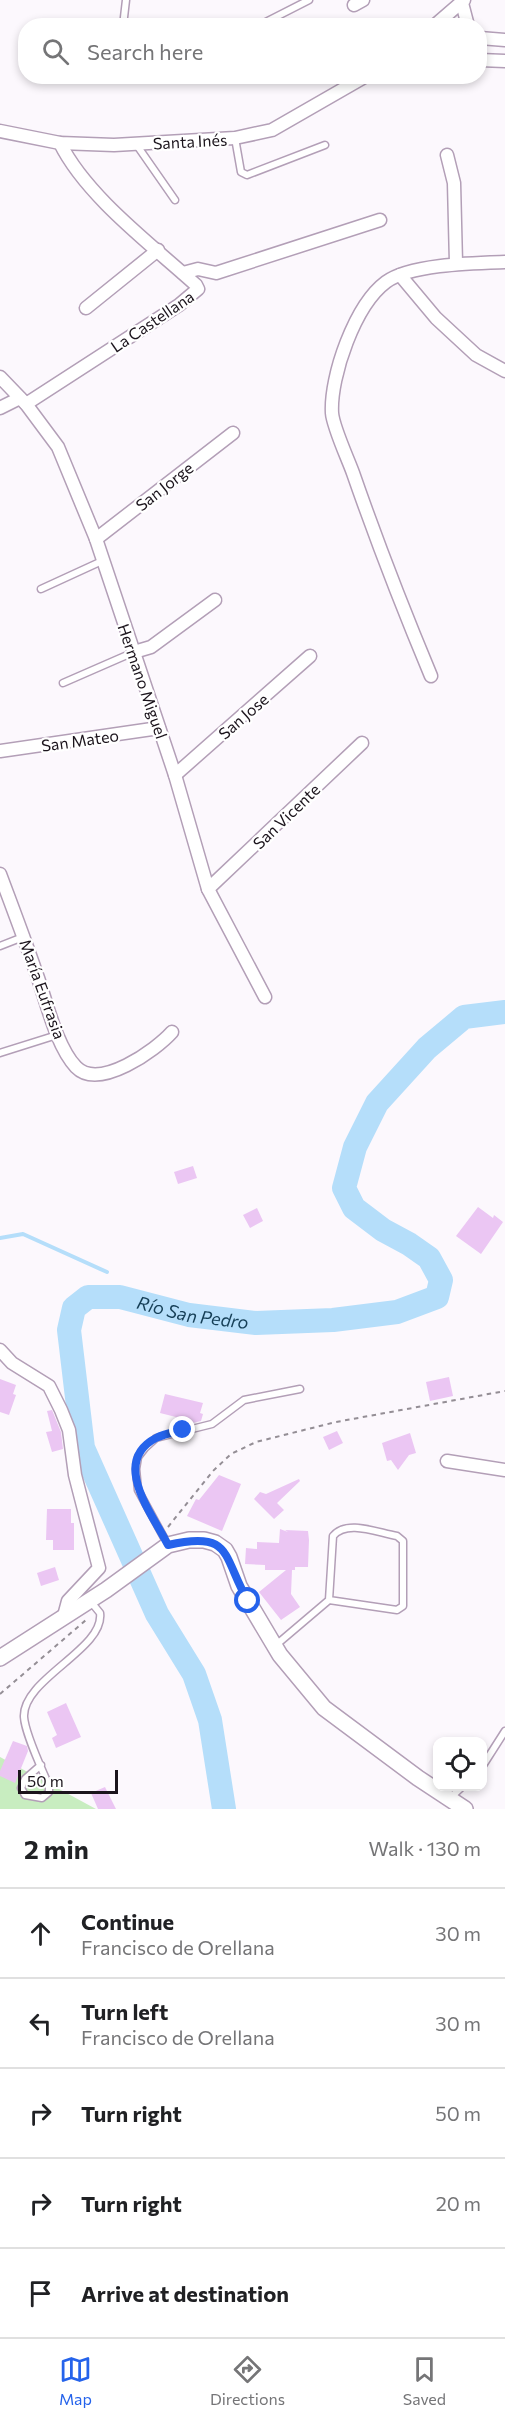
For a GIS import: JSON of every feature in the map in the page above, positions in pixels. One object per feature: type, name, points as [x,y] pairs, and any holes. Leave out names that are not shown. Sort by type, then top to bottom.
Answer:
[{"type":"street","points":[[443,18],[463,1],[466,18]]},
{"type":"street","points":[[487,38],[505,40]]},
{"type":"street","points":[[487,60],[505,61]]},
{"type":"street","name":"Santa Inés","points":[[0,131],[60,143],[136,144],[235,138],[272,130],[352,84]]},
{"type":"street","name":"La Castellana","points":[[23,401],[197,292],[196,285],[114,211],[69,162],[60,143]]},
{"type":"street","points":[[447,155],[454,183],[456,263]]},
{"type":"street","points":[[183,273],[198,269],[216,273],[380,220]]},
{"type":"street","points":[[86,308],[158,250]]},
{"type":"street","points":[[431,676],[387,569],[332,414],[338,371],[348,338],[364,304],[386,282],[400,275],[456,263],[505,262]]},
{"type":"street","points":[[400,275],[436,318],[476,355],[505,371]]},
{"type":"street","name":"Hermano Miguel","points":[[0,377],[23,401],[58,447],[96,539],[175,775],[208,889],[265,997]]},
{"type":"street","points":[[0,408],[23,401]]},
{"type":"street","name":"San Jorge","points":[[96,539],[233,433]]},
{"type":"street","points":[[134,652],[151,647],[214,600]]},
{"type":"street","name":"San Jose","points":[[175,775],[310,656]]},
{"type":"street","name":"San Mateo","points":[[0,751],[159,728]]},
{"type":"street","name":"San Vicente","points":[[208,889],[362,743]]},
{"type":"street","name":"María Eufrasia","points":[[0,874],[57,1035],[77,1068],[88,1073],[117,1070],[143,1056],[163,1042],[172,1032]]},
{"type":"street","points":[[0,1350],[12,1363],[50,1386],[69,1430],[75,1475],[99,1568],[68,1601],[64,1616]]},
{"type":"street","points":[[447,1461],[505,1470]]},
{"type":"street","points":[[0,1658],[64,1616],[90,1608],[108,1588],[162,1549],[189,1540],[214,1543],[225,1550],[239,1586],[274,1646],[324,1708],[465,1809]]},
{"type":"lane","points":[[124,18],[126,0]]},
{"type":"lane","points":[[274,18],[309,0]]},
{"type":"lane","points":[[235,138],[242,172],[247,176],[325,145]]},
{"type":"lane","points":[[136,144],[175,200]]},
{"type":"lane","points":[[41,589],[102,561]]},
{"type":"lane","points":[[63,683],[134,652]]},
{"type":"lane","points":[[0,946],[23,937]]},
{"type":"lane","points":[[0,1053],[57,1035]]},
{"type":"lane","points":[[162,1549],[138,1490],[136,1468],[138,1457],[145,1448],[156,1438],[212,1424],[244,1400],[300,1389]]},
{"type":"lane","points":[[274,1646],[329,1600],[333,1536],[338,1530],[346,1527],[398,1536],[404,1541],[403,1606],[397,1610],[329,1600]]},
{"type":"lane","points":[[41,1764],[22,1783],[21,1788],[26,1795],[42,1798],[50,1792],[41,1764],[24,1718],[26,1703],[36,1689],[98,1629],[100,1611],[90,1608]]},
{"type":"lane","points":[[487,1760],[505,1731]]},
{"type":"lane","points":[[450,1799],[458,1791]]},
{"type":"path","points":[[162,1549],[164,1532],[197,1489],[231,1454],[256,1442],[336,1422],[505,1391]]},
{"type":"path","points":[[0,1694],[84,1624],[90,1608]]},
{"type":"green space","points":[[0,1757],[96,1809],[0,1809]]},
{"type":"building","points":[[193,1166],[197,1178],[178,1184],[174,1172]]},
{"type":"building","points":[[478,1207],[503,1222],[481,1254],[456,1236]]},
{"type":"building","points":[[257,1208],[263,1221],[250,1228],[243,1215]]},
{"type":"building","points":[[449,1377],[453,1396],[430,1401],[426,1382]]},
{"type":"building","points":[[0,1379],[16,1385],[13,1394],[16,1395],[9,1415],[0,1412]]},
{"type":"building","points":[[165,1394],[203,1403],[200,1413],[203,1414],[201,1421],[189,1424],[175,1421],[176,1417],[160,1413]]},
{"type":"building","points":[[52,1410],[61,1432],[63,1449],[52,1452],[46,1432],[52,1431],[47,1411]]},
{"type":"building","points":[[337,1431],[343,1443],[329,1450],[323,1437]]},
{"type":"building","points":[[410,1433],[416,1453],[409,1455],[398,1470],[391,1460],[387,1461],[382,1443]]},
{"type":"building","points":[[219,1475],[241,1484],[222,1531],[187,1516],[196,1499],[199,1500]]},
{"type":"building","points":[[299,1479],[300,1481],[277,1503],[284,1510],[274,1519],[254,1499],[260,1492],[266,1494]]},
{"type":"building","points":[[47,1509],[71,1509],[71,1523],[74,1523],[74,1550],[53,1550],[53,1540],[46,1540]]},
{"type":"building","points":[[280,1529],[288,1532],[285,1530],[308,1531],[309,1540],[308,1567],[295,1567],[295,1570],[292,1570],[291,1594],[300,1607],[281,1620],[259,1592],[286,1570],[265,1570],[265,1565],[245,1564],[246,1548],[257,1549],[257,1542],[279,1543]]},
{"type":"building","points":[[55,1567],[59,1580],[41,1586],[37,1573]]},
{"type":"building","points":[[66,1703],[81,1737],[56,1748],[52,1738],[57,1735],[47,1712]]},
{"type":"building","points":[[13,1741],[27,1746],[28,1751],[15,1783],[0,1776]]},
{"type":"building","points":[[105,1787],[116,1809],[98,1809],[91,1793]]},
{"type":"waterway","name":"Río San Pedro","points":[[224,1809],[210,1720],[194,1674],[157,1614],[83,1448],[69,1330],[74,1308],[88,1297],[120,1297],[189,1315],[256,1323],[333,1320],[397,1312],[437,1297],[441,1280],[429,1258],[383,1230],[354,1208],[344,1188],[355,1147],[377,1103],[427,1048],[464,1017],[505,1012]]},
{"type":"waterway","points":[[0,1238],[23,1234],[107,1272]]},
{"type":"route","points":[[183,1430],[156,1438],[138,1457],[135,1481],[138,1490],[168,1545],[189,1540],[204,1540],[225,1550],[239,1586],[248,1601]]}]
